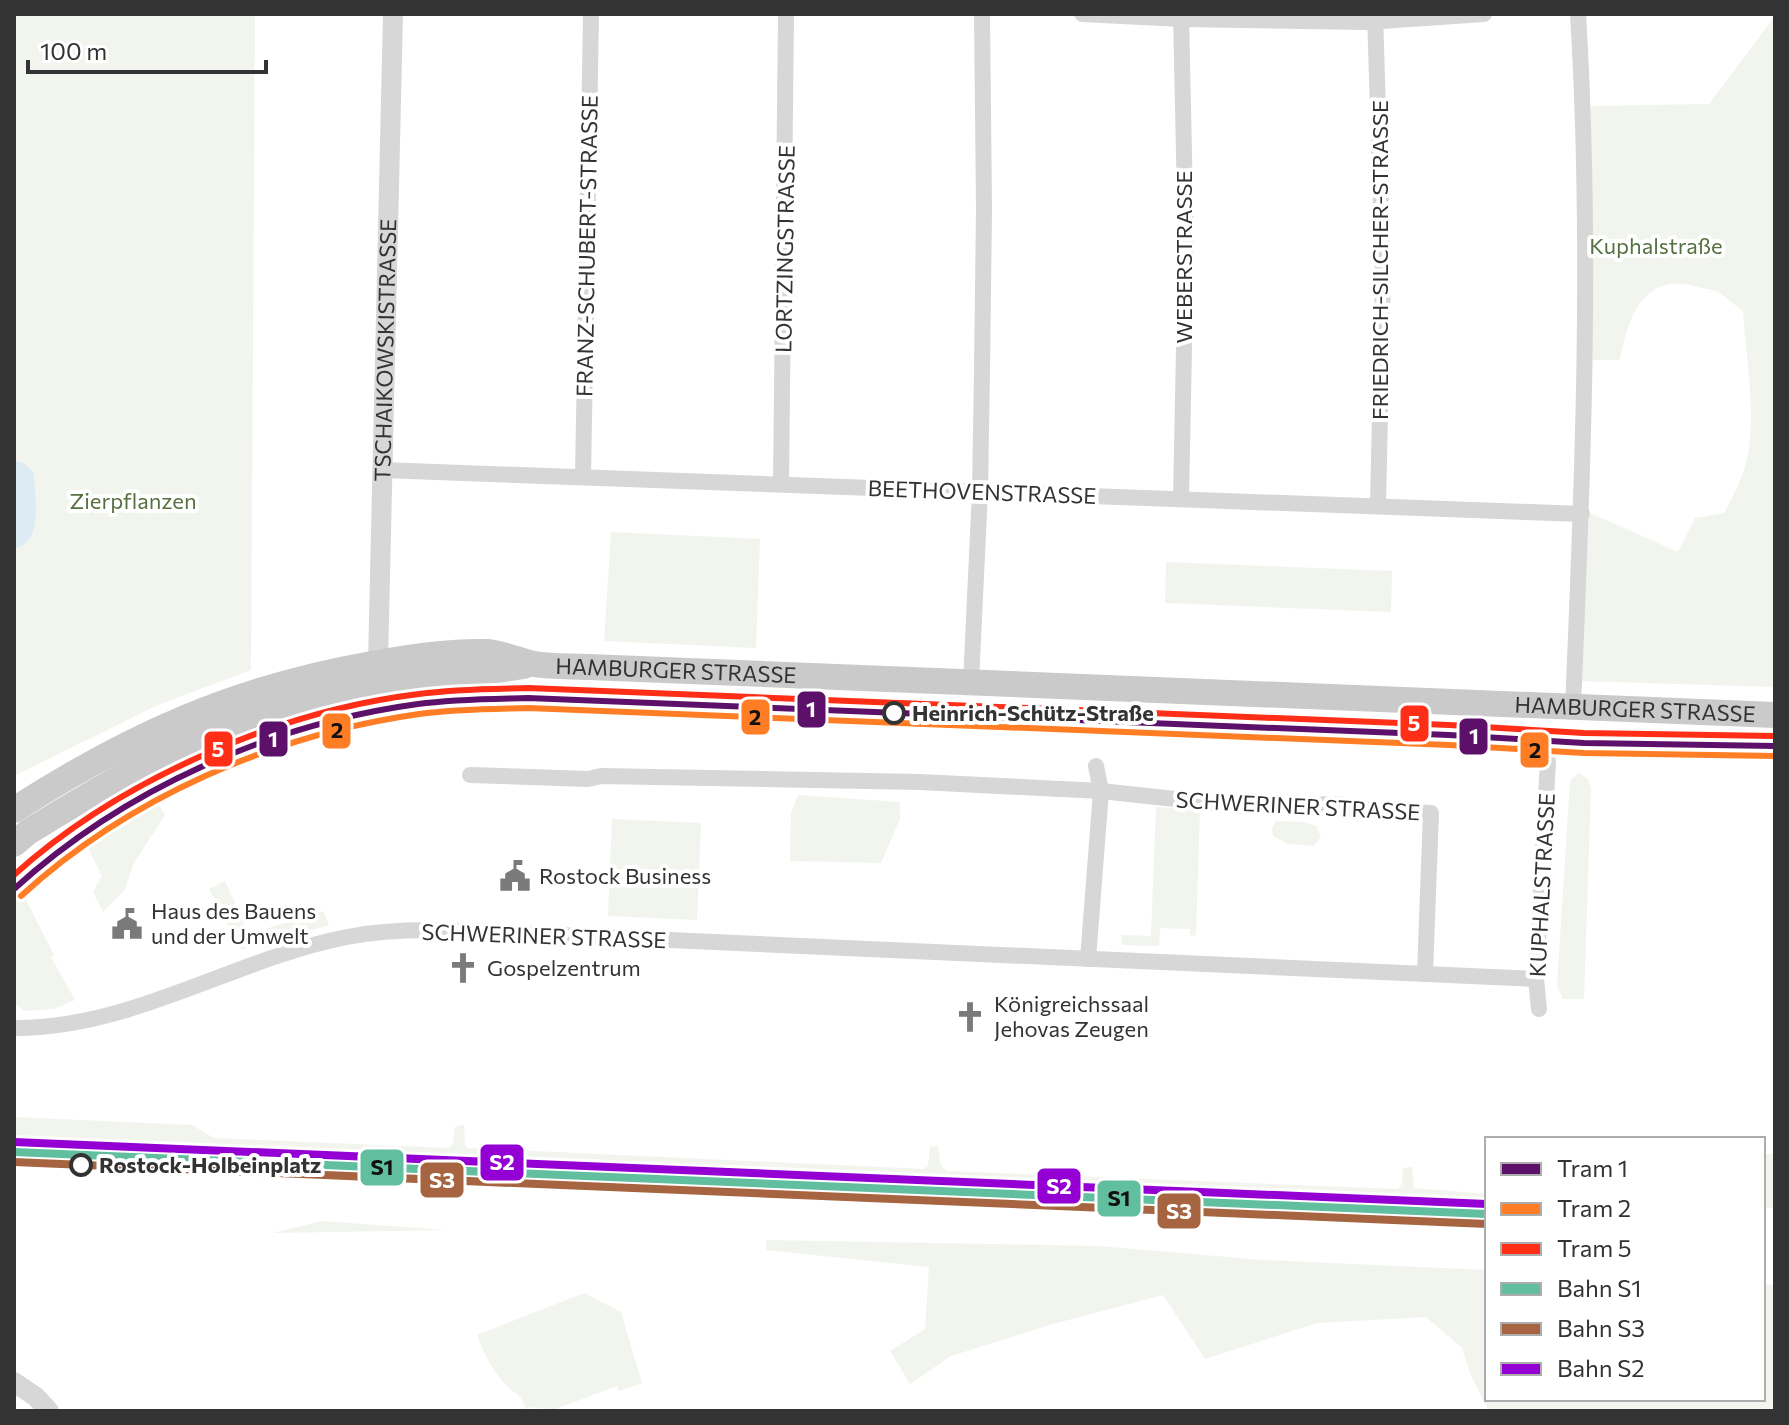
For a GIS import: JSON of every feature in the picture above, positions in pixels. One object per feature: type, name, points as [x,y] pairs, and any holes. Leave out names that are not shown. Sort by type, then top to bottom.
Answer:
[{"type":"main road","name":"HAMBURGER STRASSE","points":[[14,844],[87,796],[191,741],[421,656],[488,652],[535,664],[1775,715]]},
{"type":"main road","name":"HAMBURGER STRASSE","points":[[14,810],[128,743],[204,709],[294,679],[379,674]]},
{"type":"street","name":"TSCHAIKOWSKISTRASSE","points":[[379,674],[393,14]]},
{"type":"street","name":"FRANZ-SCHUBERT-STRASSE","points":[[583,477],[591,14]]},
{"type":"street","name":"LORTZINGSTRASSE","points":[[781,484],[786,14]]},
{"type":"street","points":[[971,682],[980,492],[984,209],[982,14]]},
{"type":"street","points":[[1082,14],[1376,18],[1484,14]]},
{"type":"street","points":[[1573,707],[1582,514],[1586,319],[1578,14]]},
{"type":"street","name":"WEBERSTRASSE","points":[[1181,17],[1186,247],[1181,499]]},
{"type":"street","name":"FRIEDRICH-SILCHER-STRASSE","points":[[1376,18],[1383,273],[1378,506]]},
{"type":"street","name":"BEETHOVENSTRASSE","points":[[382,470],[1582,514]]},
{"type":"street","name":"KUPHALSTRASSE","points":[[1539,1009],[1536,979],[1548,761]]},
{"type":"street","points":[[1088,959],[1101,791],[1096,766]]},
{"type":"street","name":"SCHWERINER STRASSE","points":[[470,775],[920,782],[1101,791],[1239,806],[1341,804],[1356,809],[1431,813],[1425,974]]},
{"type":"street","name":"SCHWERINER STRASSE","points":[[14,1028],[61,1026],[99,1018],[288,953],[348,937],[387,933],[481,932],[1536,979]]},
{"type":"street","points":[[14,1382],[36,1397],[49,1411]]},
{"type":"green space","name":"Zierpflanzen","points":[[14,14],[255,14],[251,670],[158,705],[14,776]]},
{"type":"green space","name":"Kuphalstraße","points":[[1775,16],[1775,687],[1582,681],[1588,512],[1678,552],[1695,518],[1724,513],[1746,463],[1751,420],[1743,311],[1715,291],[1676,284],[1649,293],[1633,316],[1620,360],[1592,360],[1591,106],[1709,104]]},
{"type":"green space","points":[[611,532],[760,539],[756,648],[604,641]]},
{"type":"green space","points":[[1166,562],[1392,571],[1391,612],[1165,603]]},
{"type":"green space","points":[[1579,773],[1588,779],[1591,788],[1584,999],[1563,999],[1557,985],[1570,781]]},
{"type":"green space","points":[[798,795],[900,802],[900,819],[881,863],[790,861],[791,813]]},
{"type":"green space","points":[[156,800],[165,815],[134,863],[124,891],[103,912],[93,892],[102,876],[86,844],[93,835]]},
{"type":"green space","points":[[1156,807],[1200,810],[1196,935],[1190,936],[1190,929],[1160,928],[1159,946],[1122,945],[1121,935],[1151,936]]},
{"type":"green space","points":[[612,819],[701,823],[697,920],[608,916]]},
{"type":"green space","points":[[1276,821],[1304,822],[1316,826],[1321,836],[1314,846],[1288,844],[1273,836],[1272,828]]},
{"type":"green space","points":[[225,881],[249,934],[323,911],[329,925],[241,950],[209,889]]},
{"type":"green space","points":[[21,896],[25,898],[54,955],[51,957],[75,1000],[54,1009],[25,1011],[14,1003],[14,904]]},
{"type":"green space","points":[[14,1117],[192,1125],[214,1138],[449,1148],[453,1144],[455,1127],[462,1125],[468,1148],[924,1169],[928,1166],[930,1147],[938,1146],[941,1166],[947,1171],[1398,1189],[1402,1184],[1403,1168],[1412,1167],[1414,1188],[1485,1194],[1485,1200],[14,1136]]},
{"type":"green space","points":[[1765,1154],[1775,1154],[1775,1208],[1765,1208]]},
{"type":"green space","points":[[322,1221],[447,1230],[273,1233]]},
{"type":"green space","points":[[766,1240],[1099,1246],[1262,1260],[1485,1270],[1485,1401],[1765,1401],[1765,1284],[1775,1285],[1775,1411],[1489,1411],[1470,1373],[1462,1348],[1426,1317],[1317,1323],[1205,1359],[1163,1295],[1053,1324],[951,1356],[910,1384],[890,1351],[925,1329],[929,1267],[766,1250]]},
{"type":"green space","points":[[584,1293],[621,1312],[642,1383],[619,1391],[617,1386],[553,1410],[526,1409],[520,1397],[493,1368],[477,1335]]},
{"type":"shaded area","points":[[14,461],[24,463],[34,473],[36,517],[30,538],[24,545],[14,548]]},
{"type":"tram line","name":"5","points":[[14,875],[102,809],[151,780],[203,755],[311,716],[365,703],[446,691],[528,688],[1584,733],[1775,736]]},
{"type":"tram line","name":"1","points":[[14,889],[57,853],[103,821],[202,766],[308,727],[363,714],[446,701],[528,698],[1584,743],[1775,746]]},
{"type":"tram line","name":"2","points":[[21,896],[108,829],[156,800],[206,776],[310,737],[364,724],[446,711],[528,708],[1584,753],[1775,756]]},
{"type":"rail line","name":"S2","points":[[14,1142],[1485,1204]]},
{"type":"rail line","name":"S1","points":[[14,1152],[1485,1214]]},
{"type":"rail line","name":"S3","points":[[14,1162],[1485,1224]]},
{"type":"place","name":"Heinrich-Schütz-Straße","points":[[894,713]]},
{"type":"place","name":"Rostock Business","points":[[515,876]]},
{"type":"place","name":"Haus des Bauens und der Umwelt","points":[[127,924]]},
{"type":"place","name":"Gospelzentrum","points":[[463,968]]},
{"type":"place","name":"Königreichssaal Jehovas Zeugen","points":[[970,1017]]},
{"type":"place","name":"Rostock-Holbeinplatz","points":[[81,1165]]}]
